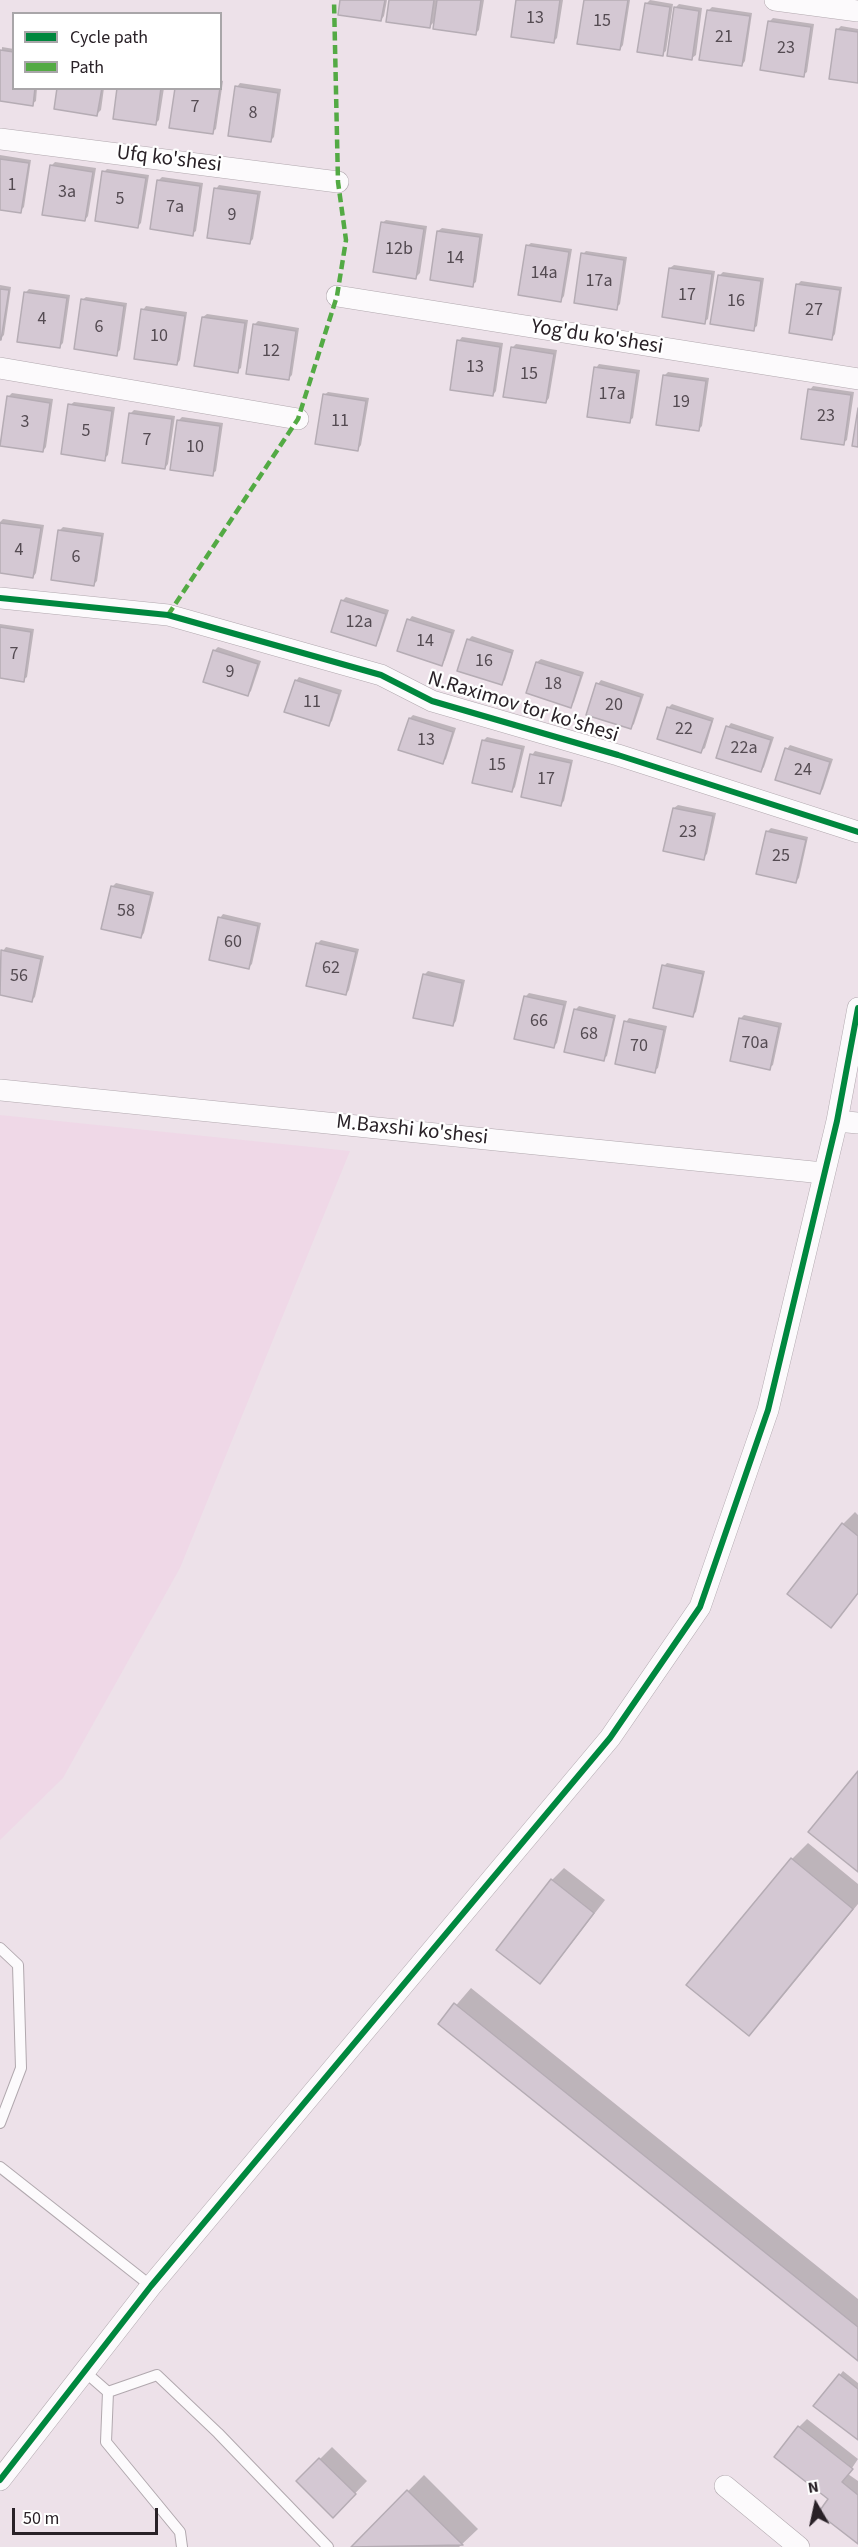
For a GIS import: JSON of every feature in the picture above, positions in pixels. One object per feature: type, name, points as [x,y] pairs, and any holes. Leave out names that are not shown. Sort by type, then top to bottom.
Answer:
[{"type":"street","points":[[775,0],[858,11]]},
{"type":"street","name":"Ufq ko'shesi","points":[[0,139],[339,182]]},
{"type":"street","name":"Yog'du ko'shesi","points":[[337,296],[858,379]]},
{"type":"street","points":[[0,368],[298,419]]},
{"type":"street","name":"N.Raximov tor ko'shesi","points":[[0,598],[168,615],[381,675],[432,701],[618,755],[858,832]]},
{"type":"street","points":[[0,2481],[151,2286],[610,1738],[700,1607],[768,1410],[824,1173],[848,1122],[858,1008]]},
{"type":"street","name":"M.Baxshi ko'shesi","points":[[0,1090],[824,1173]]},
{"type":"street","points":[[725,2486],[799,2547]]},
{"type":"lane","points":[[0,1948],[18,1965],[21,2068],[0,2123]]},
{"type":"lane","points":[[0,2167],[151,2286]]},
{"type":"lane","points":[[84,2371],[108,2392]]},
{"type":"lane","points":[[108,2392],[157,2375],[218,2433],[328,2547]]},
{"type":"lane","points":[[108,2392],[106,2442],[180,2532],[182,2547]]},
{"type":"shaded area","points":[[0,1115],[350,1151],[180,1568],[63,1778],[0,1840]]},
{"type":"building","points":[[340,0],[385,0],[381,21],[338,15]]},
{"type":"building","points":[[389,0],[434,0],[430,28],[386,22]]},
{"type":"building","points":[[437,0],[481,0],[476,35],[433,29]]},
{"type":"building","points":[[516,0],[560,0],[554,43],[511,37]]},
{"type":"building","points":[[584,0],[628,0],[620,50],[577,44]]},
{"type":"building","points":[[645,3],[670,7],[663,56],[637,52]]},
{"type":"building","points":[[674,7],[699,11],[692,60],[667,56]]},
{"type":"building","points":[[707,10],[750,16],[742,66],[699,60]]},
{"type":"building","points":[[768,21],[811,27],[804,77],[760,70]]},
{"type":"building","points":[[836,29],[858,32],[858,83],[829,79]]},
{"type":"building","points":[[0,50],[12,52],[12,90],[35,90],[33,106],[0,101]]},
{"type":"building","points":[[235,86],[278,93],[271,142],[228,136]]},
{"type":"building","points":[[57,90],[102,90],[97,116],[54,109]]},
{"type":"building","points":[[117,90],[161,90],[156,125],[113,119]]},
{"type":"building","points":[[175,90],[220,90],[213,134],[169,128]]},
{"type":"building","points":[[0,159],[29,163],[21,213],[0,210]]},
{"type":"building","points":[[50,165],[93,172],[85,221],[42,215]]},
{"type":"building","points":[[102,171],[146,178],[138,228],[95,221]]},
{"type":"building","points":[[157,180],[200,186],[193,236],[150,229]]},
{"type":"building","points":[[214,188],[258,194],[250,244],[207,238]]},
{"type":"building","points":[[381,222],[424,229],[416,279],[373,272]]},
{"type":"building","points":[[437,231],[480,237],[473,287],[430,280]]},
{"type":"building","points":[[526,245],[569,252],[561,302],[518,295]]},
{"type":"building","points":[[581,253],[624,260],[617,310],[574,303]]},
{"type":"building","points":[[669,268],[712,274],[705,324],[662,317]]},
{"type":"building","points":[[718,275],[761,281],[754,331],[710,324]]},
{"type":"building","points":[[796,284],[840,290],[832,340],[789,333]]},
{"type":"building","points":[[0,289],[9,290],[1,340],[0,340]]},
{"type":"building","points":[[24,292],[67,298],[60,348],[17,342]]},
{"type":"building","points":[[81,299],[124,306],[117,356],[74,349]]},
{"type":"building","points":[[141,309],[185,316],[177,365],[134,359]]},
{"type":"building","points":[[202,317],[245,323],[238,373],[194,366]]},
{"type":"building","points":[[253,324],[296,331],[289,380],[246,374]]},
{"type":"building","points":[[457,340],[500,347],[493,396],[450,390]]},
{"type":"building","points":[[511,347],[554,354],[546,403],[503,397]]},
{"type":"building","points":[[594,367],[637,373],[630,423],[587,417]]},
{"type":"building","points":[[663,375],[706,381],[699,431],[656,425]]},
{"type":"building","points":[[808,389],[851,395],[844,445],[801,439]]},
{"type":"building","points":[[323,394],[366,401],[358,451],[315,444]]},
{"type":"building","points":[[7,396],[50,403],[43,452],[0,446]]},
{"type":"building","points":[[68,404],[112,411],[105,461],[61,454]]},
{"type":"building","points":[[858,408],[858,447],[852,446]]},
{"type":"building","points":[[129,413],[172,419],[165,469],[122,463]]},
{"type":"building","points":[[177,420],[220,426],[213,476],[170,470]]},
{"type":"building","points":[[0,523],[41,528],[33,578],[0,573]]},
{"type":"building","points":[[58,530],[102,536],[94,586],[51,580]]},
{"type":"building","points":[[341,600],[386,614],[376,646],[331,632]]},
{"type":"building","points":[[407,619],[452,633],[442,666],[397,651]]},
{"type":"building","points":[[0,627],[31,632],[24,682],[0,678]]},
{"type":"building","points":[[467,639],[512,653],[502,685],[457,671]]},
{"type":"building","points":[[213,650],[258,664],[248,696],[203,682]]},
{"type":"building","points":[[536,662],[581,676],[571,708],[526,693]]},
{"type":"building","points":[[295,680],[339,694],[329,726],[284,712]]},
{"type":"building","points":[[596,683],[641,697],[631,729],[586,715]]},
{"type":"building","points":[[667,707],[712,721],[701,753],[657,739]]},
{"type":"building","points":[[409,718],[453,732],[443,764],[398,750]]},
{"type":"building","points":[[726,726],[771,740],[761,772],[716,758]]},
{"type":"building","points":[[482,740],[522,749],[512,792],[472,783]]},
{"type":"building","points":[[785,748],[830,762],[820,794],[775,780]]},
{"type":"building","points":[[530,754],[571,763],[561,806],[521,797]]},
{"type":"building","points":[[673,808],[713,816],[704,860],[663,851]]},
{"type":"building","points":[[766,831],[806,840],[796,883],[756,874]]},
{"type":"building","points":[[111,886],[151,895],[141,938],[101,929]]},
{"type":"building","points":[[218,917],[258,926],[249,969],[209,960]]},
{"type":"building","points":[[316,943],[356,952],[346,995],[306,986]]},
{"type":"building","points":[[1,950],[41,959],[32,1002],[0,995]]},
{"type":"building","points":[[662,965],[703,974],[693,1017],[653,1008]]},
{"type":"building","points":[[423,974],[462,983],[453,1026],[413,1018]]},
{"type":"building","points":[[524,996],[564,1005],[554,1048],[514,1039]]},
{"type":"building","points":[[574,1009],[614,1018],[604,1061],[564,1052]]},
{"type":"building","points":[[739,1018],[779,1027],[770,1070],[730,1061]]},
{"type":"building","points":[[624,1021],[664,1030],[655,1073],[615,1064]]},
{"type":"building","points":[[842,1523],[858,1536],[858,1593],[831,1628],[787,1594]]},
{"type":"building","points":[[858,1771],[858,1872],[808,1832]]},
{"type":"building","points":[[791,1858],[853,1909],[749,2036],[686,1985]]},
{"type":"building","points":[[551,1879],[594,1913],[540,1984],[496,1950]]},
{"type":"building","points":[[454,2003],[858,2327],[858,2361],[438,2024]]},
{"type":"building","points":[[839,2374],[858,2389],[858,2440],[813,2406]]},
{"type":"building","points":[[798,2426],[853,2469],[842,2482],[858,2495],[858,2544],[818,2513],[828,2499],[774,2457]]},
{"type":"building","points":[[319,2458],[356,2494],[333,2518],[296,2481]]},
{"type":"building","points":[[407,2490],[463,2545],[351,2547]]},
{"type":"marked path","points":[[168,615],[298,419],[337,296],[346,240],[338,182],[334,0]]},
{"type":"cycle path","points":[[0,598],[168,615],[381,675],[432,701],[618,755],[858,832]]},
{"type":"cycle path","points":[[0,2480],[151,2286],[610,1738],[700,1607],[768,1410],[837,1121],[858,1008]]}]
